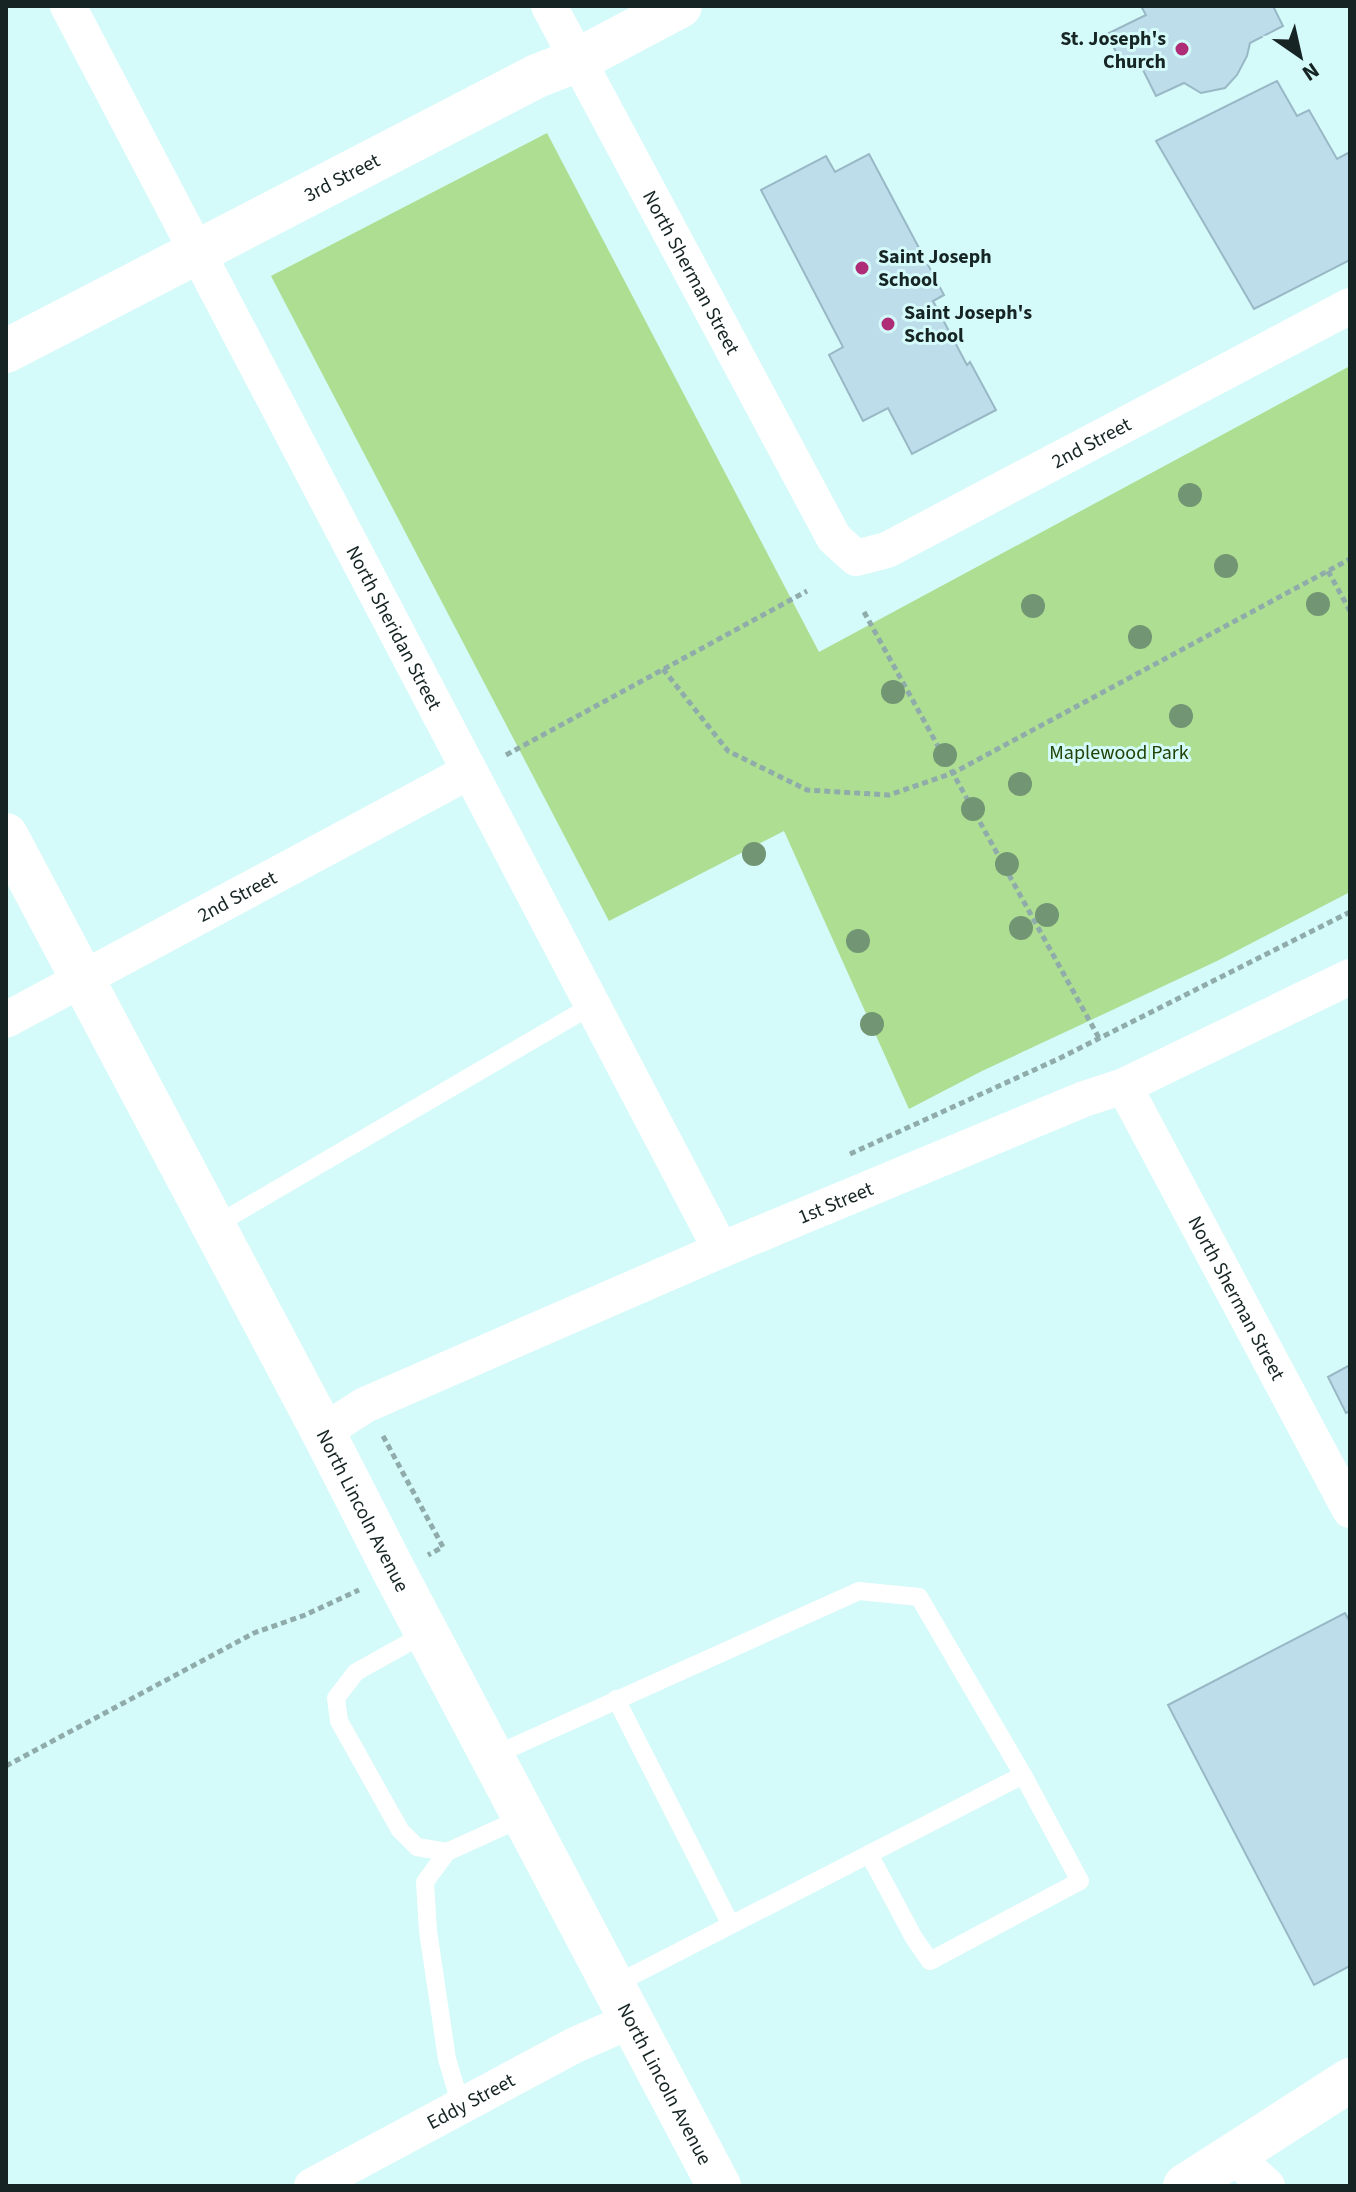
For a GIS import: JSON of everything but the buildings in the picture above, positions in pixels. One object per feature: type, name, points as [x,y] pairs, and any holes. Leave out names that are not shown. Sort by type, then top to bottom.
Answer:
[{"type":"street","name":"North Sheridan Street","points":[[68,6],[721,1250]]},
{"type":"street","name":"North Sherman Street","points":[[549,6],[834,538]]},
{"type":"street","name":"3rd Street","points":[[6,351],[537,76],[578,60],[680,6]]},
{"type":"street","name":"2nd Street","points":[[834,538],[856,558],[887,550],[1350,306]]},
{"type":"street","name":"2nd Street","points":[[6,1020],[468,772]]},
{"type":"street","name":"North Lincoln Avenue","points":[[6,835],[719,2186]]},
{"type":"street","name":"1st Street","points":[[323,1432],[365,1405],[721,1250],[1084,1099],[1124,1086],[1350,977]]},
{"type":"street","name":"North Sherman Street","points":[[1124,1086],[1350,1510]]},
{"type":"street","name":"Eddy Street","points":[[312,2186],[575,2045],[623,2002]]},
{"type":"street","points":[[1185,2186],[1350,2080]]},
{"type":"street","points":[[1233,2155],[1267,2186]]},
{"type":"lane","points":[[214,1226],[591,1006]]},
{"type":"lane","points":[[493,1756],[859,1591],[919,1597],[1023,1775],[1080,1881],[930,1961],[914,1938],[869,1854]]},
{"type":"lane","points":[[428,1632],[356,1672],[336,1698],[339,1721],[400,1830],[417,1847],[447,1852]]},
{"type":"lane","points":[[616,1699],[731,1925]]},
{"type":"lane","points":[[623,2002],[731,1925],[1023,1775]]},
{"type":"lane","points":[[461,2106],[447,2059],[428,1931],[425,1882],[447,1852],[524,1817]]},
{"type":"path","points":[[663,669],[728,751],[807,790],[889,795],[953,773],[1350,559]]},
{"type":"path","points":[[1328,571],[1350,611]]},
{"type":"path","points":[[506,755],[807,591]]},
{"type":"path","points":[[864,612],[1099,1038]]},
{"type":"path","points":[[6,1766],[254,1633],[305,1615],[443,1547]]},
{"type":"green space","name":"Maplewood Park","points":[[547,133],[819,652],[1350,366],[1350,892],[1217,961],[982,1071],[909,1109],[784,831],[609,921],[271,276]]},
{"type":"place","name":"St. Joseph's Church","points":[[1182,49]]},
{"type":"place","name":"Saint Joseph School","points":[[862,268]]},
{"type":"place","name":"Saint Joseph's School","points":[[888,324]]}]
